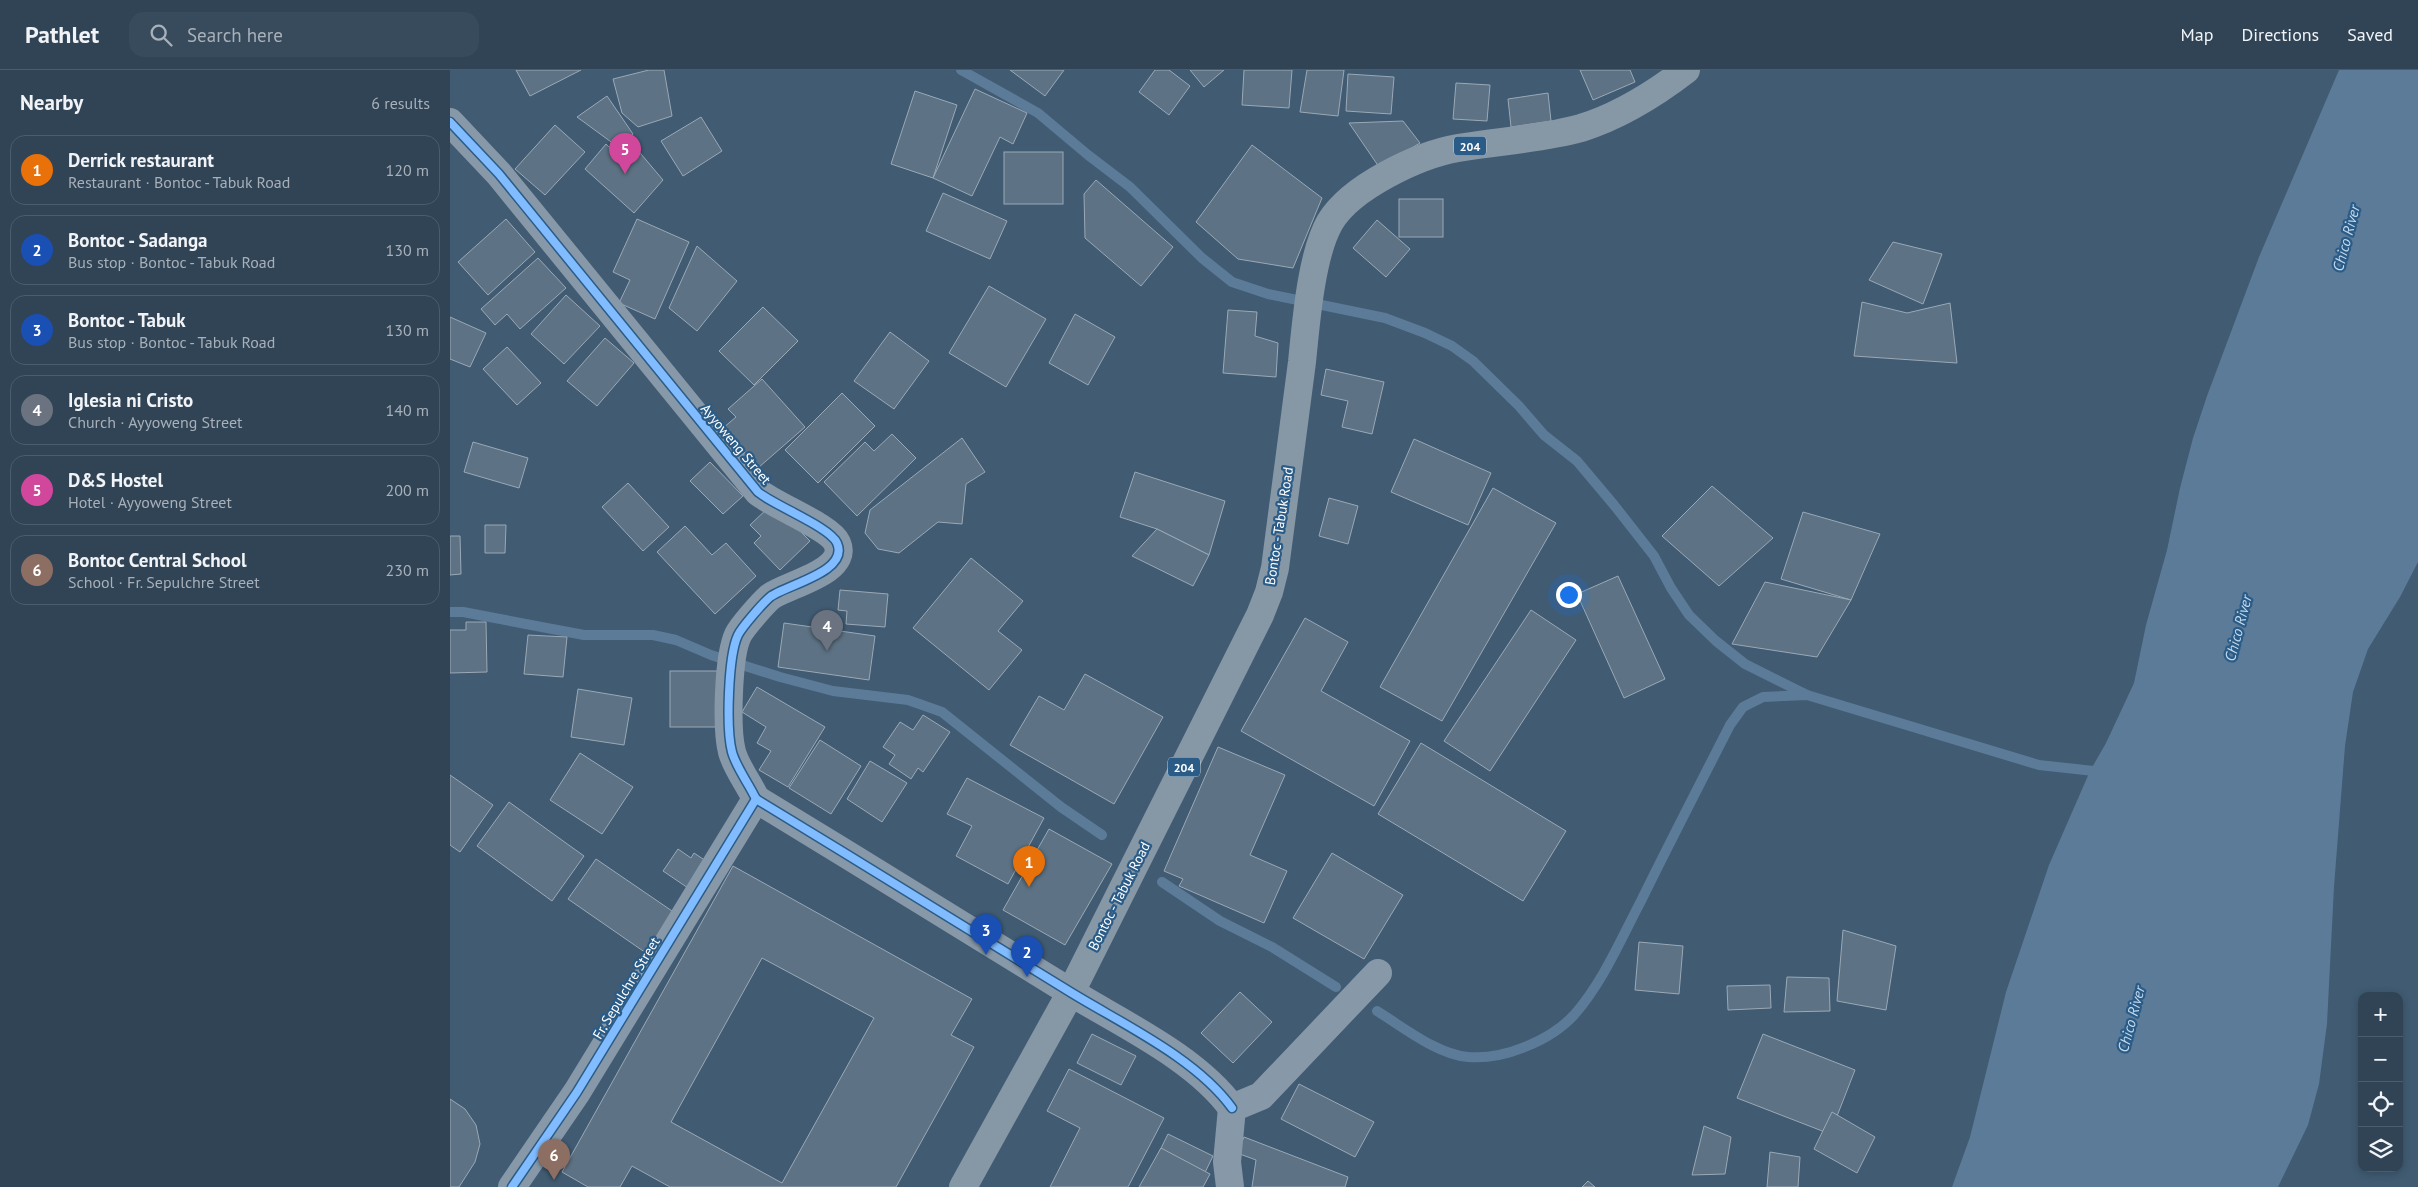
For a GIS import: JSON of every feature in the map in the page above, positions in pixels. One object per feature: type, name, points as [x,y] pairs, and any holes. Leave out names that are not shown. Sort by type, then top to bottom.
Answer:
[{"type":"highway","name":"Bontoc - Tabuk Road","points":[[963,1187],[1070,992],[1260,614],[1269,592],[1275,568],[1310,301],[1321,240],[1331,221],[1346,203],[1365,187],[1423,159],[1456,148],[1582,127],[1655,94],[1686,70]]},
{"type":"street","name":"Ayyoweng Street","points":[[450,122],[499,174],[758,492],[772,502],[827,532],[838,544],[838,554],[832,565],[770,597],[737,639],[729,685],[732,752],[756,799]]},
{"type":"street","points":[[756,799],[1201,1073],[1220,1090],[1232,1108],[1227,1162],[1230,1187]]},
{"type":"street","name":"Fr. Sepulchre Street","points":[[512,1187],[577,1092],[756,799]]},
{"type":"street","points":[[1232,1108],[1261,1096],[1378,973]]},
{"type":"water","name":"Chico River","points":[[2339,70],[2418,70],[2418,562],[2400,597],[2368,649],[2353,692],[2345,746],[2334,887],[2327,1024],[2319,1084],[2308,1125],[2278,1187],[1952,1187],[1970,1137],[2006,992],[2049,865],[2090,771],[2106,743],[2134,683],[2146,625],[2167,550],[2180,488],[2193,438],[2207,396],[2259,257]]},
{"type":"building","points":[[516,70],[581,70],[530,96]]},
{"type":"building","points":[[649,70],[664,70],[672,116],[638,127],[622,113],[613,79]]},
{"type":"building","points":[[1010,70],[1064,70],[1045,96]]},
{"type":"building","points":[[1155,70],[1169,70],[1190,86],[1169,115],[1139,92]]},
{"type":"building","points":[[1190,70],[1224,70],[1204,87]]},
{"type":"building","points":[[1244,70],[1292,70],[1289,108],[1242,105]]},
{"type":"building","points":[[1307,70],[1344,70],[1338,116],[1300,112]]},
{"type":"building","points":[[1580,70],[1630,70],[1635,82],[1593,100]]},
{"type":"building","points":[[1348,74],[1394,77],[1391,114],[1346,111]]},
{"type":"building","points":[[1456,83],[1490,85],[1487,121],[1453,119]]},
{"type":"building","points":[[975,89],[1027,113],[1013,144],[1000,137],[972,196],[933,178]]},
{"type":"building","points":[[915,91],[957,105],[933,178],[891,164]]},
{"type":"building","points":[[1548,93],[1551,121],[1511,127],[1508,99]]},
{"type":"building","points":[[607,96],[633,134],[618,147],[577,117]]},
{"type":"building","points":[[701,117],[722,151],[683,176],[661,141]]},
{"type":"building","points":[[1403,121],[1420,143],[1379,167],[1349,123]]},
{"type":"building","points":[[555,125],[585,152],[545,195],[515,169]]},
{"type":"building","points":[[630,141],[663,180],[634,213],[585,169],[606,144],[617,155]]},
{"type":"building","points":[[1252,145],[1322,198],[1293,268],[1238,259],[1196,222]]},
{"type":"building","points":[[1004,152],[1063,152],[1063,204],[1004,204]]},
{"type":"building","points":[[1096,180],[1173,247],[1141,286],[1085,238],[1084,194]]},
{"type":"building","points":[[943,193],[1007,221],[990,259],[926,231]]},
{"type":"building","points":[[1399,199],[1443,199],[1443,237],[1399,237]]},
{"type":"building","points":[[506,219],[535,252],[488,295],[458,262]]},
{"type":"building","points":[[637,219],[689,242],[655,319],[619,303],[630,280],[613,272]]},
{"type":"building","points":[[1377,220],[1410,249],[1386,277],[1353,248]]},
{"type":"building","points":[[1893,242],[1942,254],[1923,304],[1869,280]]},
{"type":"building","points":[[697,246],[737,281],[697,331],[669,308]]},
{"type":"building","points":[[538,258],[566,288],[520,329],[507,314],[495,325],[481,309]]},
{"type":"building","points":[[989,286],[1046,319],[1006,387],[949,353]]},
{"type":"building","points":[[566,295],[600,326],[564,364],[531,334]]},
{"type":"building","points":[[1862,302],[1907,313],[1950,303],[1957,363],[1854,356]]},
{"type":"building","points":[[763,307],[798,341],[754,385],[719,351]]},
{"type":"building","points":[[1228,310],[1257,312],[1255,336],[1278,343],[1276,377],[1223,373]]},
{"type":"building","points":[[1075,314],[1115,337],[1088,385],[1049,363]]},
{"type":"building","points":[[450,317],[486,333],[470,367],[450,359]]},
{"type":"building","points":[[890,332],[929,361],[894,409],[854,381]]},
{"type":"building","points":[[605,338],[634,363],[597,406],[567,381]]},
{"type":"building","points":[[507,347],[541,383],[517,405],[483,369]]},
{"type":"building","points":[[1326,369],[1384,382],[1372,434],[1342,427],[1348,401],[1321,395]]},
{"type":"building","points":[[762,379],[805,427],[758,468],[723,428],[736,417],[728,409]]},
{"type":"building","points":[[842,393],[875,426],[818,483],[785,450]]},
{"type":"building","points":[[892,434],[916,458],[857,516],[824,482],[865,442],[874,451]]},
{"type":"building","points":[[962,438],[985,472],[966,484],[962,524],[938,522],[899,553],[878,549],[865,533],[870,510]]},
{"type":"building","points":[[1414,439],[1491,473],[1468,525],[1391,492]]},
{"type":"building","points":[[473,442],[528,458],[519,488],[464,472]]},
{"type":"building","points":[[710,462],[743,496],[723,514],[690,481]]},
{"type":"building","points":[[1135,472],[1225,501],[1209,555],[1157,529],[1120,517]]},
{"type":"building","points":[[628,483],[669,527],[643,551],[602,507]]},
{"type":"building","points":[[1712,486],[1773,538],[1719,586],[1662,536]]},
{"type":"building","points":[[1493,488],[1556,523],[1442,721],[1380,687]]},
{"type":"building","points":[[1329,498],[1358,506],[1348,544],[1319,536]]},
{"type":"building","points":[[769,507],[783,514],[810,541],[780,570],[754,543],[761,536],[750,525]]},
{"type":"building","points":[[1803,512],[1880,534],[1851,600],[1781,579]]},
{"type":"building","points":[[485,525],[506,525],[505,553],[485,553]]},
{"type":"building","points":[[685,526],[712,555],[726,543],[756,576],[715,614],[657,552]]},
{"type":"building","points":[[1157,529],[1209,555],[1193,586],[1132,556]]},
{"type":"building","points":[[450,536],[460,536],[461,574],[450,575]]},
{"type":"building","points":[[971,558],[1023,601],[998,631],[1022,650],[989,690],[913,628]]},
{"type":"building","points":[[1618,576],[1665,679],[1624,698],[1577,594]]},
{"type":"building","points":[[1765,582],[1851,600],[1817,657],[1732,644]]},
{"type":"building","points":[[840,590],[888,594],[885,627],[846,624],[847,611],[838,610]]},
{"type":"building","points":[[1531,610],[1576,640],[1490,771],[1444,741]]},
{"type":"building","points":[[1305,618],[1348,642],[1321,691],[1410,741],[1374,806],[1241,731]]},
{"type":"building","points":[[466,622],[486,622],[487,672],[450,673],[450,630],[466,630]]},
{"type":"building","points":[[784,623],[875,636],[869,680],[778,667]]},
{"type":"building","points":[[528,635],[567,637],[563,677],[524,674]]},
{"type":"building","points":[[670,671],[721,671],[721,727],[670,727]]},
{"type":"building","points":[[1085,674],[1163,717],[1114,804],[1010,745],[1039,696],[1064,710]]},
{"type":"building","points":[[757,687],[825,727],[788,787],[759,770],[771,751],[757,743],[766,727],[742,712]]},
{"type":"building","points":[[578,689],[632,698],[624,745],[571,737]]},
{"type":"building","points":[[923,715],[950,732],[923,772],[918,768],[911,779],[889,764],[895,755],[883,747],[900,722],[913,730]]},
{"type":"building","points":[[820,740],[861,766],[831,814],[789,788]]},
{"type":"building","points":[[1421,743],[1566,831],[1523,901],[1378,814]]},
{"type":"building","points":[[1218,747],[1285,775],[1250,855],[1287,871],[1264,923],[1179,886],[1183,879],[1164,871]]},
{"type":"building","points":[[580,753],[633,787],[602,834],[550,800]]},
{"type":"building","points":[[870,761],[907,783],[882,822],[847,799]]},
{"type":"building","points":[[450,775],[493,805],[460,852],[450,845]]},
{"type":"building","points":[[967,778],[1044,818],[1008,884],[956,856],[972,826],[947,814]]},
{"type":"building","points":[[509,802],[584,856],[552,901],[477,846]]},
{"type":"building","points":[[1049,829],[1112,864],[1065,945],[1003,910]]},
{"type":"building","points":[[678,849],[691,858],[694,853],[709,863],[691,890],[663,871]]},
{"type":"building","points":[[1332,853],[1403,895],[1364,959],[1293,918]]},
{"type":"building","points":[[596,859],[675,913],[646,953],[568,899]]},
{"type":"building","points":[[733,866],[972,999],[951,1035],[974,1047],[896,1187],[670,1187],[632,1166],[620,1187],[588,1187],[562,1172]],"holes":[[[762,958],[874,1018],[782,1183],[671,1122]]]},
{"type":"building","points":[[1843,930],[1896,946],[1886,1010],[1837,1001]]},
{"type":"building","points":[[1639,942],[1683,946],[1679,994],[1635,990]]},
{"type":"building","points":[[1787,977],[1829,978],[1830,1011],[1784,1012]]},
{"type":"building","points":[[1770,985],[1771,1008],[1728,1010],[1727,986]]},
{"type":"building","points":[[1240,992],[1272,1022],[1233,1063],[1201,1033]]},
{"type":"building","points":[[1092,1034],[1136,1056],[1121,1085],[1077,1063]]},
{"type":"building","points":[[1763,1034],[1855,1070],[1830,1134],[1737,1098]]},
{"type":"building","points":[[1069,1069],[1164,1118],[1128,1187],[1050,1187],[1080,1128],[1047,1111]]},
{"type":"building","points":[[1299,1084],[1374,1122],[1355,1157],[1281,1119]]},
{"type":"building","points":[[450,1099],[465,1109],[476,1125],[480,1144],[475,1162],[459,1187],[450,1187]]},
{"type":"building","points":[[1832,1112],[1875,1137],[1857,1173],[1814,1149]]},
{"type":"building","points":[[1704,1126],[1731,1137],[1725,1174],[1692,1175]]},
{"type":"building","points":[[1168,1134],[1213,1156],[1198,1187],[1142,1187]]},
{"type":"building","points":[[1244,1137],[1348,1177],[1345,1187],[1252,1187],[1256,1160],[1237,1153]]},
{"type":"building","points":[[1161,1148],[1210,1174],[1203,1187],[1139,1187]]},
{"type":"building","points":[[1770,1152],[1800,1157],[1798,1187],[1767,1187]]},
{"type":"building","points":[[1588,1181],[1595,1187],[1582,1187]]},
{"type":"waterway","points":[[961,70],[1038,113],[1130,187],[1202,258],[1232,282],[1268,294],[1385,318],[1425,333],[1452,346],[1473,361],[1519,406],[1544,435],[1577,461],[1654,556],[1671,588],[1689,615],[1716,641],[1745,664],[1807,695]]},
{"type":"waterway","points":[[450,612],[463,612],[584,635],[653,635],[676,640],[711,655],[780,677],[833,691],[908,700],[942,712],[1061,807],[1102,835]]},
{"type":"waterway","points":[[1377,1011],[1433,1046],[1468,1057],[1482,1057],[1511,1052],[1539,1041],[1564,1024],[1574,1015],[1594,989],[1611,960],[1730,725],[1743,707],[1763,697],[1807,695],[2039,765],[2103,772]]},
{"type":"waterway","points":[[1162,882],[1220,921],[1272,947],[1336,987]]},
{"type":"cycle path","points":[[450,122],[499,174],[758,492],[824,530],[837,543],[838,553],[834,562],[825,570],[770,597],[757,610],[738,635],[730,675],[730,741],[736,764],[756,799]]},
{"type":"cycle path","points":[[756,799],[1067,990],[1156,1042],[1198,1073],[1232,1108]]},
{"type":"cycle path","points":[[512,1187],[577,1092],[756,799]]},
{"type":"place","name":"D&S Hostel","points":[[625,174]]},
{"type":"place","name":"Iglesia ni Cristo","points":[[827,651]]},
{"type":"place","name":"Derrick restaurant","points":[[1029,887]]},
{"type":"place","name":"Bontoc - Tabuk","points":[[986,955]]},
{"type":"place","name":"Bontoc - Sadanga","points":[[1027,977]]},
{"type":"place","name":"Bontoc Central School","points":[[554,1180]]}]
